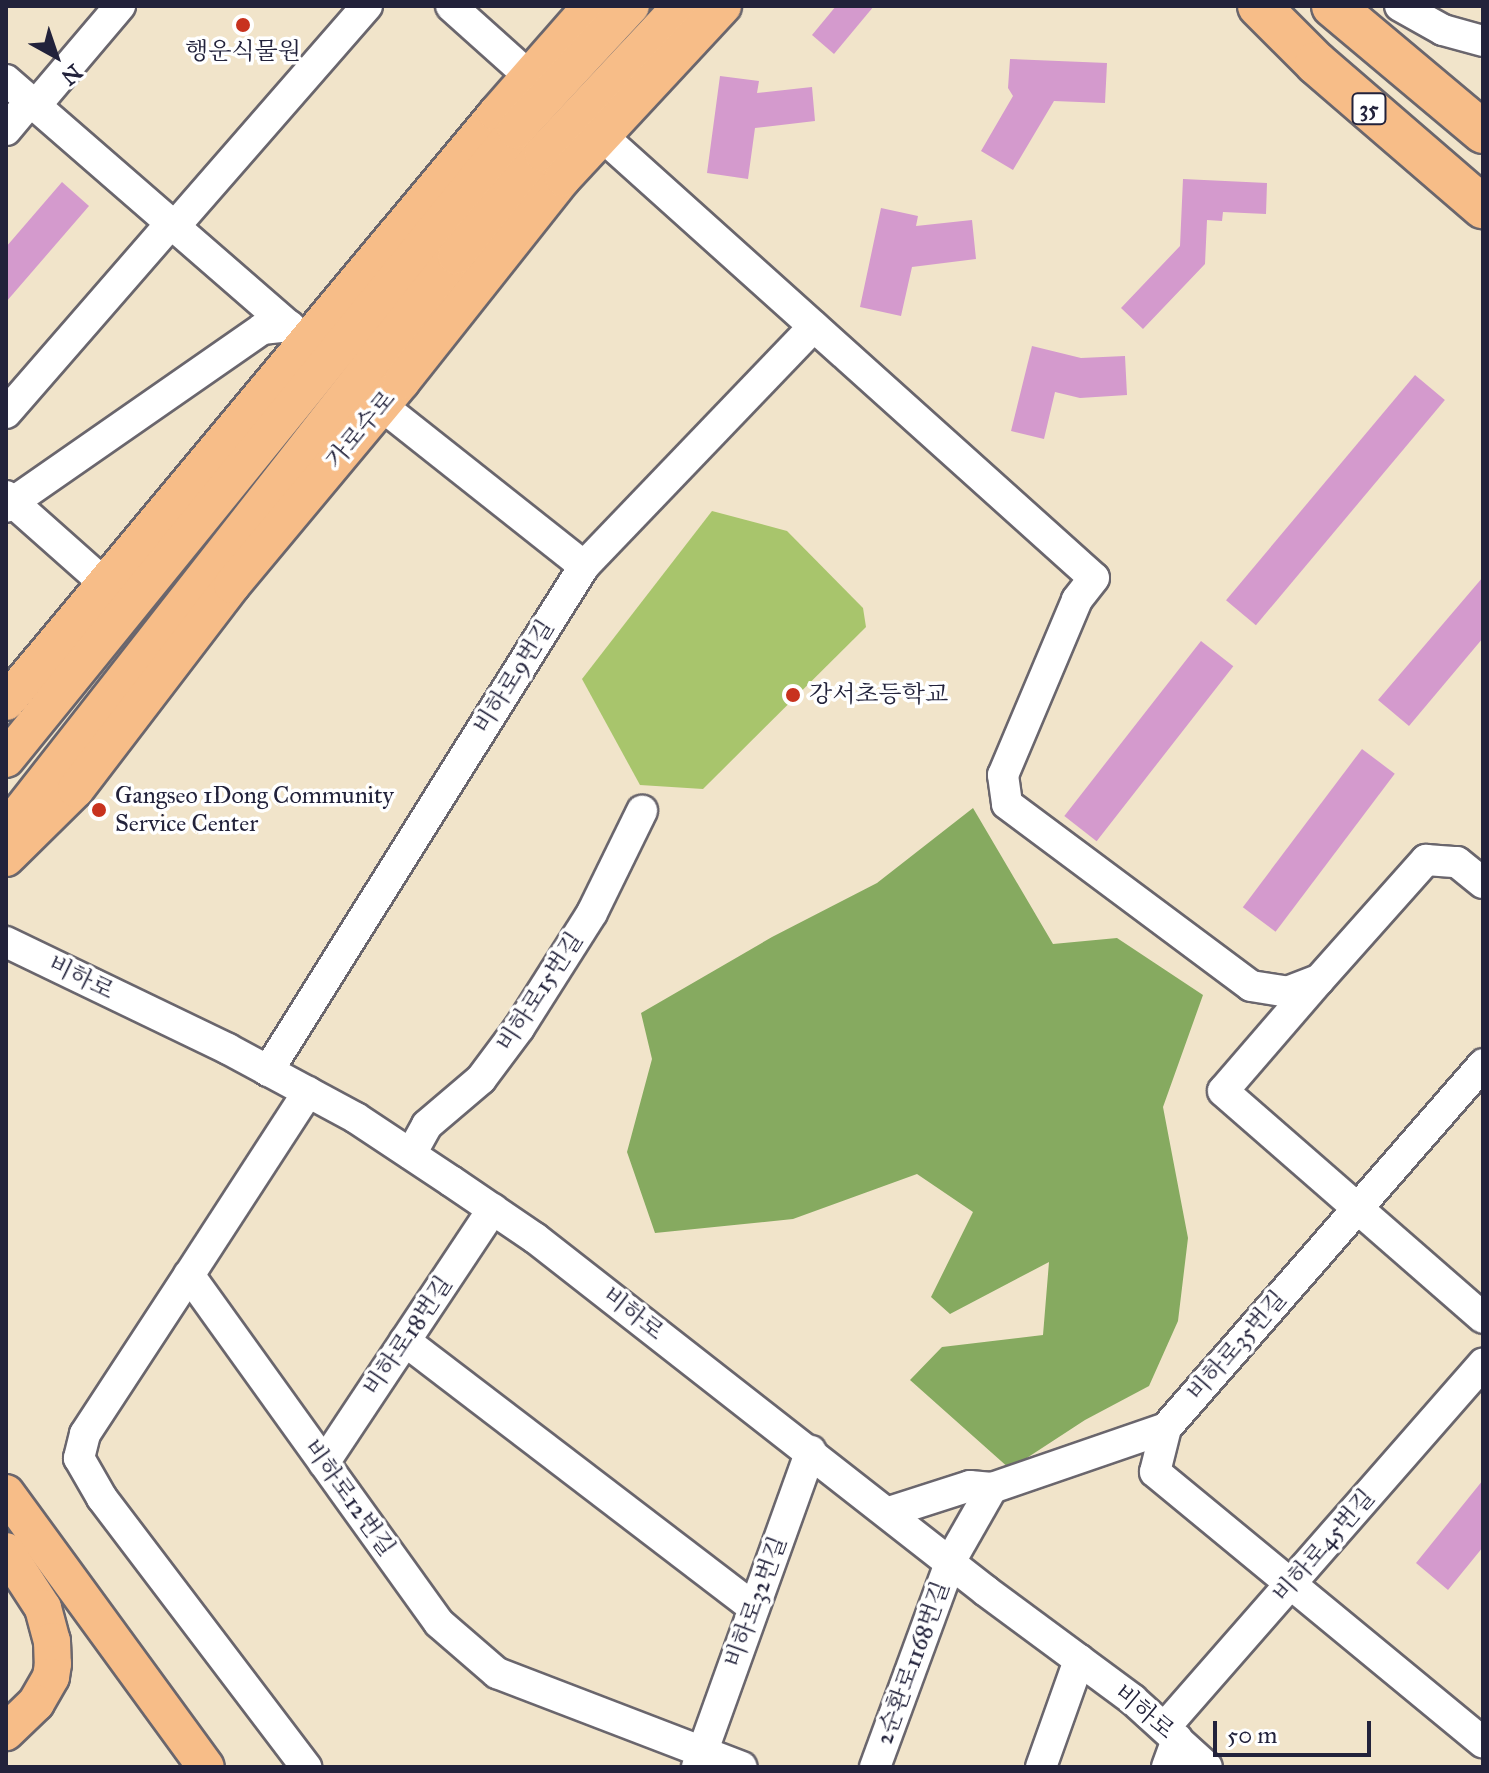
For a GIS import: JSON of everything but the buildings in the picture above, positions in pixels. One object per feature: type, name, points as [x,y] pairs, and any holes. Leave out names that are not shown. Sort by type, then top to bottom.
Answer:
[{"type":"highway","name":"35","points":[[1259,6],[1316,63],[1483,207]]},
{"type":"highway","name":"35","points":[[1333,6],[1483,132]]},
{"type":"main road","points":[[6,702],[105,584],[333,363],[529,76],[591,6]]},
{"type":"main road","name":"가로수로","points":[[6,759],[333,363],[516,130],[631,6]]},
{"type":"main road","name":"가로수로","points":[[6,830],[333,363],[543,153],[681,6]]},
{"type":"main road","name":"가로수로","points":[[6,858],[76,789],[232,585],[333,363],[544,202],[723,6]]},
{"type":"main road","points":[[6,1493],[206,1767]]},
{"type":"main road","points":[[6,1551],[43,1608],[53,1652],[51,1677],[45,1689],[29,1712],[6,1732]]},
{"type":"street","points":[[6,130],[120,6]]},
{"type":"street","points":[[6,413],[367,6]]},
{"type":"street","points":[[451,6],[529,76]]},
{"type":"street","points":[[1400,6],[1443,30],[1483,41]]},
{"type":"street","points":[[6,80],[333,363],[584,566]]},
{"type":"street","points":[[602,136],[1094,578],[1077,600],[1003,775],[1007,804],[1251,986],[1287,992],[1320,980]]},
{"type":"street","name":"비하로9번길","points":[[268,1071],[584,566],[814,326]]},
{"type":"street","points":[[105,584],[8,501],[262,329],[333,363]]},
{"type":"street","name":"비하로15번길","points":[[411,1154],[427,1125],[481,1079],[519,1028],[592,913],[642,811]]},
{"type":"street","points":[[1483,883],[1457,862],[1426,860],[1223,1091],[1483,1318]]},
{"type":"street","name":"비하로","points":[[6,942],[268,1071],[356,1118],[493,1209],[1079,1660],[1171,1733],[1207,1767]]},
{"type":"street","name":"비하로35번길","points":[[889,1512],[970,1486],[992,1488],[1166,1428],[1483,1064]]},
{"type":"street","points":[[306,1767],[102,1498],[79,1458],[85,1434],[308,1092]]},
{"type":"street","name":"비하로18번길","points":[[324,1463],[493,1209]]},
{"type":"street","name":"비하로12번길","points":[[189,1275],[439,1623],[497,1673],[699,1759],[742,1767]]},
{"type":"street","points":[[405,1341],[754,1608]]},
{"type":"street","name":"비하로45번길","points":[[1171,1733],[1292,1583],[1483,1364]]},
{"type":"street","points":[[1166,1428],[1155,1472],[1483,1742]]},
{"type":"street","name":"비하로32번길","points":[[699,1759],[811,1451]]},
{"type":"street","points":[[951,1560],[992,1488]]},
{"type":"street","name":"2순환로1168번길","points":[[875,1767],[951,1560]]},
{"type":"street","points":[[1041,1767],[1079,1660]]},
{"type":"street","points":[[1167,1767],[1171,1733]]},
{"type":"green space","points":[[712,511],[787,531],[863,608],[866,627],[703,789],[640,785],[582,679]]},
{"type":"green space","points":[[973,808],[1053,944],[1117,938],[1203,995],[1163,1107],[1188,1238],[1178,1321],[1149,1386],[1085,1420],[1010,1469],[910,1380],[942,1347],[1043,1335],[1049,1262],[950,1314],[931,1297],[973,1212],[917,1174],[793,1219],[655,1233],[627,1152],[652,1059],[641,1013],[772,937],[877,883]]},
{"type":"place","name":"행운식물원","points":[[243,25]]},
{"type":"place","name":"강서초등학교","points":[[793,695]]},
{"type":"place","name":"Gangseo 1Dong Community Service Center","points":[[99,810]]}]
